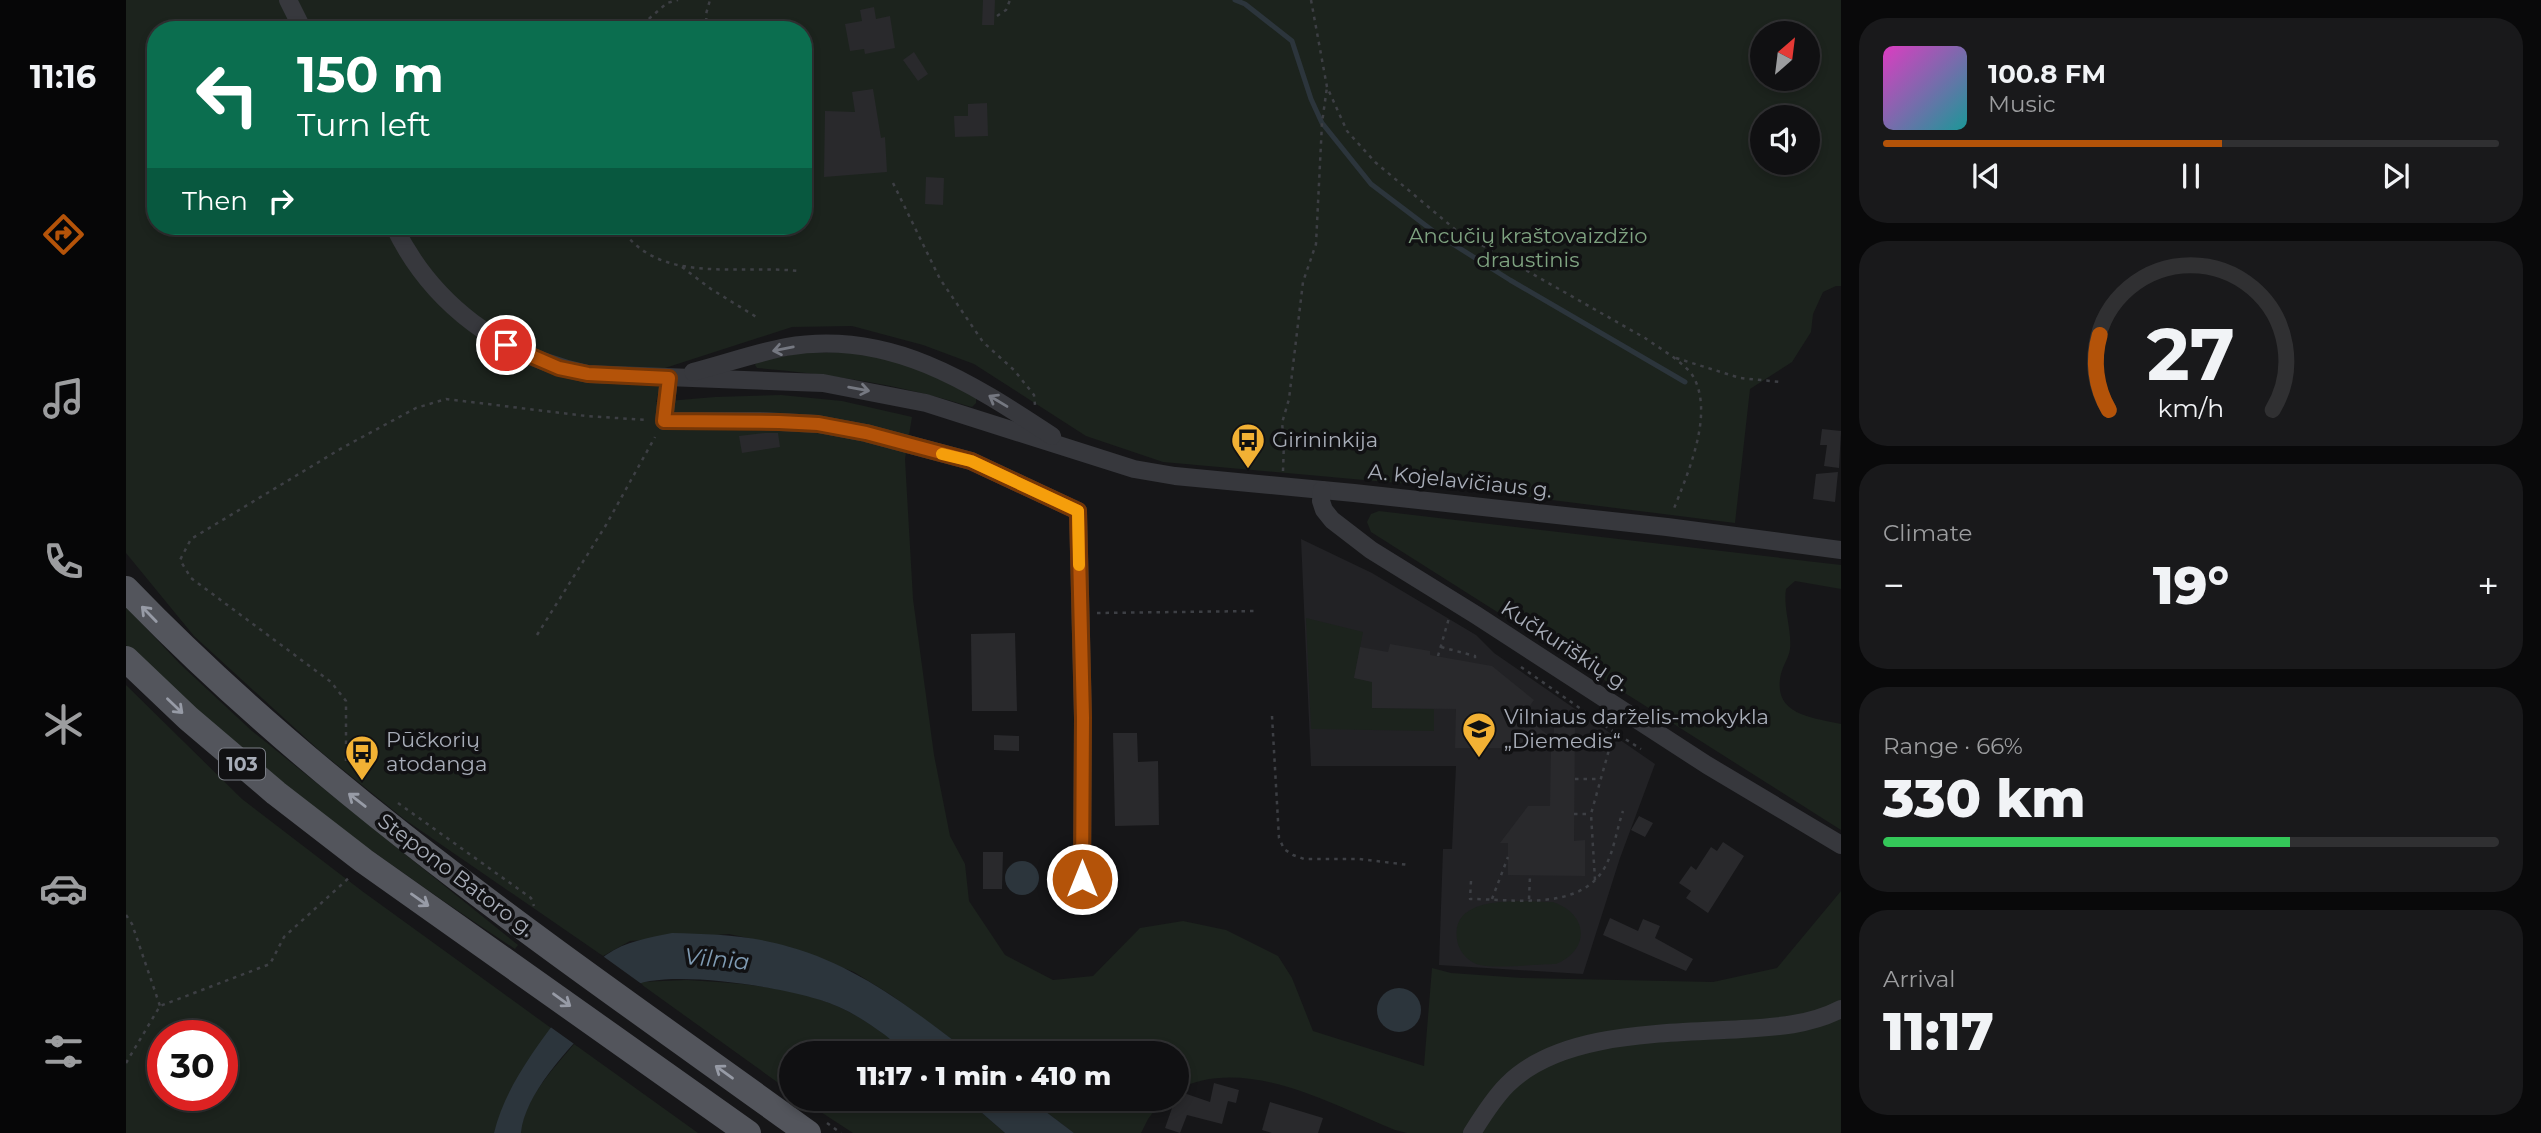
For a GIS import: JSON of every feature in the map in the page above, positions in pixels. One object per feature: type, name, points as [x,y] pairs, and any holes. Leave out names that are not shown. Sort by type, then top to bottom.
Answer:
[{"type":"main road","name":"Stepono Batoro g.","points":[[126,589],[222,685],[307,760],[532,922],[808,1133]]},
{"type":"main road","name":"Stepono Batoro g.","points":[[126,659],[188,718],[287,802],[364,861],[748,1133]]},
{"type":"street","points":[[288,0],[298,21]]},
{"type":"street","name":"A. Kojelavičiaus g.","points":[[399,235],[415,263],[449,304],[468,321],[506,345],[559,368],[588,374],[823,383],[926,403],[1133,469],[1175,476],[1667,527],[1841,550]]},
{"type":"street","name":"A. Kojelavičiaus g.","points":[[669,378],[786,348],[828,343],[873,346],[913,358],[958,377],[1076,451]]},
{"type":"street","points":[[669,378],[664,421],[818,424],[866,433],[971,461],[1078,511],[1083,718],[1082,879]]},
{"type":"street","name":"Kučkuriškių g.","points":[[1322,490],[1324,510],[1350,536],[1707,765],[1841,845]]},
{"type":"street","points":[[1472,1133],[1507,1085],[1531,1066],[1569,1050],[1612,1038],[1804,1023],[1841,1009]]},
{"type":"path","points":[[646,21],[667,3],[678,0]]},
{"type":"path","points":[[706,21],[710,0]]},
{"type":"path","points":[[996,16],[1006,10],[1010,0]]},
{"type":"path","points":[[1311,0],[1327,87],[1347,131],[1375,162],[1457,231],[1645,338],[1695,378],[1702,405],[1693,461],[1667,527]]},
{"type":"path","points":[[1282,486],[1282,423],[1289,399],[1303,282],[1317,244],[1322,123],[1327,87]]},
{"type":"path","points":[[893,183],[940,279],[983,342],[1014,370],[1034,395],[1037,426]]},
{"type":"path","points":[[625,235],[642,250],[665,263],[682,267],[798,271]]},
{"type":"path","points":[[682,267],[711,289],[758,318]]},
{"type":"path","points":[[1673,358],[1740,378],[1781,382]]},
{"type":"path","points":[[346,768],[346,701],[331,682],[191,578],[180,560],[191,539],[342,448],[416,408],[446,399],[586,416],[664,421],[606,525],[537,635]]},
{"type":"path","points":[[1438,656],[1454,601]]},
{"type":"path","points":[[1080,614],[1256,611]]},
{"type":"path","points":[[1441,647],[1475,656],[1475,663]]},
{"type":"path","points":[[1272,716],[1279,838],[1284,849],[1293,856],[1304,859],[1359,859],[1409,865]]},
{"type":"path","points":[[1595,880],[1591,814],[1614,732]]},
{"type":"path","points":[[1575,779],[1600,779]]},
{"type":"path","points":[[391,800],[402,805],[531,898],[532,922]]},
{"type":"path","points":[[1471,881],[1470,899],[1529,899],[1574,895],[1595,880],[1605,867],[1623,811]]},
{"type":"path","points":[[1574,814],[1591,814]]},
{"type":"path","points":[[1492,899],[1507,858]]},
{"type":"path","points":[[1529,899],[1530,876]]},
{"type":"path","points":[[126,1063],[160,1006],[270,964],[284,937],[350,877]]},
{"type":"path","points":[[126,915],[132,924],[160,1006]]},
{"type":"shaded area","name":"Vilniaus darželis-mokykla „Diemedis“","points":[[1301,539],[1372,573],[1476,635],[1494,653],[1655,764],[1620,858],[1583,974],[1439,965],[1443,849],[1452,849],[1456,766],[1311,766]]},
{"type":"green space","name":"Ancučių kraštovaizdžio draustinis","points":[[126,0],[1841,0],[1841,286],[1823,292],[1813,314],[1811,332],[1792,362],[1750,389],[1735,523],[1464,489],[1163,462],[1086,436],[974,364],[923,345],[852,326],[792,327],[665,368],[656,402],[781,395],[842,401],[912,417],[905,459],[913,599],[934,755],[950,836],[965,864],[969,901],[1005,955],[1053,980],[1093,976],[1140,928],[1183,921],[1226,930],[1278,956],[1292,978],[1313,1031],[1424,1066],[1432,968],[1451,973],[1522,978],[1713,982],[1777,968],[1841,891],[1841,1133],[1407,1133],[1315,1096],[1258,1080],[1230,1077],[1203,1080],[1189,1085],[1189,1041],[954,1041],[891,995],[854,972],[790,947],[729,934],[630,941],[603,956],[404,819],[321,752],[194,636],[126,553]]},
{"type":"green space","points":[[845,352],[884,358],[919,368],[976,398],[976,403],[972,407],[890,386],[811,373],[757,368],[755,365],[758,361],[801,353]]},
{"type":"green space","points":[[1379,511],[1841,565],[1841,589],[1795,581],[1786,589],[1790,649],[1780,679],[1780,691],[1790,708],[1799,713],[1841,724],[1841,830],[1371,532],[1367,522],[1371,514]]},
{"type":"green space","points":[[126,607],[180,664],[252,731],[518,945],[515,949],[362,844],[216,729],[126,645]]},
{"type":"green space","points":[[1306,618],[1363,632],[1354,678],[1372,682],[1372,708],[1434,709],[1434,731],[1311,729]]},
{"type":"green space","points":[[126,685],[242,799],[362,891],[551,1028],[517,1080],[494,1133],[126,1133]]},
{"type":"green space","points":[[1553,902],[1565,907],[1573,915],[1581,932],[1575,950],[1556,964],[1480,965],[1469,960],[1459,948],[1457,927],[1463,916],[1474,908],[1489,903]]},
{"type":"green space","points":[[687,980],[763,987],[801,994],[837,1006],[893,1041],[779,1041],[779,1083],[638,982]]},
{"type":"green space","points":[[574,1044],[698,1133],[521,1133],[523,1120],[534,1096]]},
{"type":"green space","points":[[819,1111],[980,1111],[1005,1133],[853,1133]]},
{"type":"green space","points":[[1045,1111],[1154,1111],[1141,1133],[1074,1133]]},
{"type":"water","points":[[1022,861],[1034,866],[1039,878],[1034,890],[1022,895],[1010,890],[1005,878],[1010,866]]},
{"type":"water","name":"Vilnia","points":[[672,933],[717,935],[775,943],[815,955],[885,991],[954,1041],[892,1041],[845,1010],[821,1000],[765,987],[701,980],[646,982],[629,988],[548,1074],[535,1094],[521,1133],[494,1133],[500,1113],[518,1075],[598,962],[614,950],[646,938]]},
{"type":"water","points":[[1399,988],[1414,995],[1421,1010],[1414,1025],[1399,1032],[1384,1025],[1377,1010],[1384,995]]},
{"type":"water","points":[[980,1111],[1045,1111],[1074,1133],[1005,1133]]},
{"type":"pier","points":[[600,954],[643,985],[631,991],[577,1046],[549,1026]]},
{"type":"building","points":[[983,0],[995,0],[994,25],[982,25]]},
{"type":"building","points":[[874,7],[876,19],[890,16],[895,48],[865,54],[864,49],[850,51],[845,24],[862,21],[860,10]]},
{"type":"building","points":[[914,52],[928,74],[918,81],[903,60]]},
{"type":"building","points":[[873,89],[881,138],[885,137],[887,172],[824,177],[825,111],[855,112],[852,92]]},
{"type":"building","points":[[987,103],[988,136],[955,137],[954,116],[968,116],[968,104]]},
{"type":"building","points":[[926,177],[944,178],[943,205],[925,204]]},
{"type":"building","points":[[1822,429],[1841,431],[1839,468],[1824,466],[1827,445],[1820,445]]},
{"type":"building","points":[[778,433],[780,447],[742,453],[739,436]]},
{"type":"building","points":[[1838,472],[1835,502],[1813,499],[1816,474]]},
{"type":"building","points":[[1015,633],[1017,711],[972,711],[971,634]]},
{"type":"building","points":[[1390,644],[1430,651],[1430,655],[1492,666],[1534,700],[1523,715],[1554,740],[1554,725],[1575,725],[1574,841],[1585,840],[1585,876],[1508,875],[1508,843],[1500,843],[1528,806],[1550,806],[1551,748],[1455,748],[1456,709],[1372,708],[1372,682],[1354,678],[1360,647],[1388,652]]},
{"type":"building","points":[[1113,733],[1137,733],[1138,762],[1158,761],[1159,825],[1115,826]]},
{"type":"building","points":[[994,735],[1019,736],[1019,751],[994,750]]},
{"type":"building","points":[[1639,816],[1653,823],[1645,837],[1631,830]]},
{"type":"building","points":[[1723,842],[1744,856],[1708,913],[1686,898],[1691,891],[1679,883],[1691,866],[1696,870],[1711,847],[1717,851]]},
{"type":"building","points":[[983,852],[1003,852],[1002,889],[983,889]]},
{"type":"building","points":[[1610,918],[1638,931],[1643,919],[1660,926],[1655,938],[1693,959],[1686,971],[1603,935]]},
{"type":"building","points":[[1214,1083],[1239,1090],[1236,1103],[1228,1101],[1222,1124],[1187,1115],[1180,1133],[1165,1128],[1171,1111],[1189,1111],[1189,1095],[1210,1102]]},
{"type":"building","points":[[1270,1102],[1323,1118],[1318,1133],[1272,1133],[1262,1130]]},
{"type":"waterway","points":[[1235,0],[1245,4],[1292,41],[1322,123],[1371,184],[1437,234],[1685,382]]},
{"type":"slow traffic","points":[[942,454],[971,461],[1078,511],[1079,565]]},
{"type":"place","name":"Girininkija","points":[[1248,470]]},
{"type":"place","name":"Vilniaus darželis-mokykla „Diemedis“","points":[[1479,759]]},
{"type":"place","name":"Pūčkorių atodanga","points":[[362,782]]},
{"type":"route","points":[[506,345],[559,368],[588,374],[669,378],[664,421],[818,424],[866,433],[971,461],[1078,511],[1083,718],[1082,879]]}]
